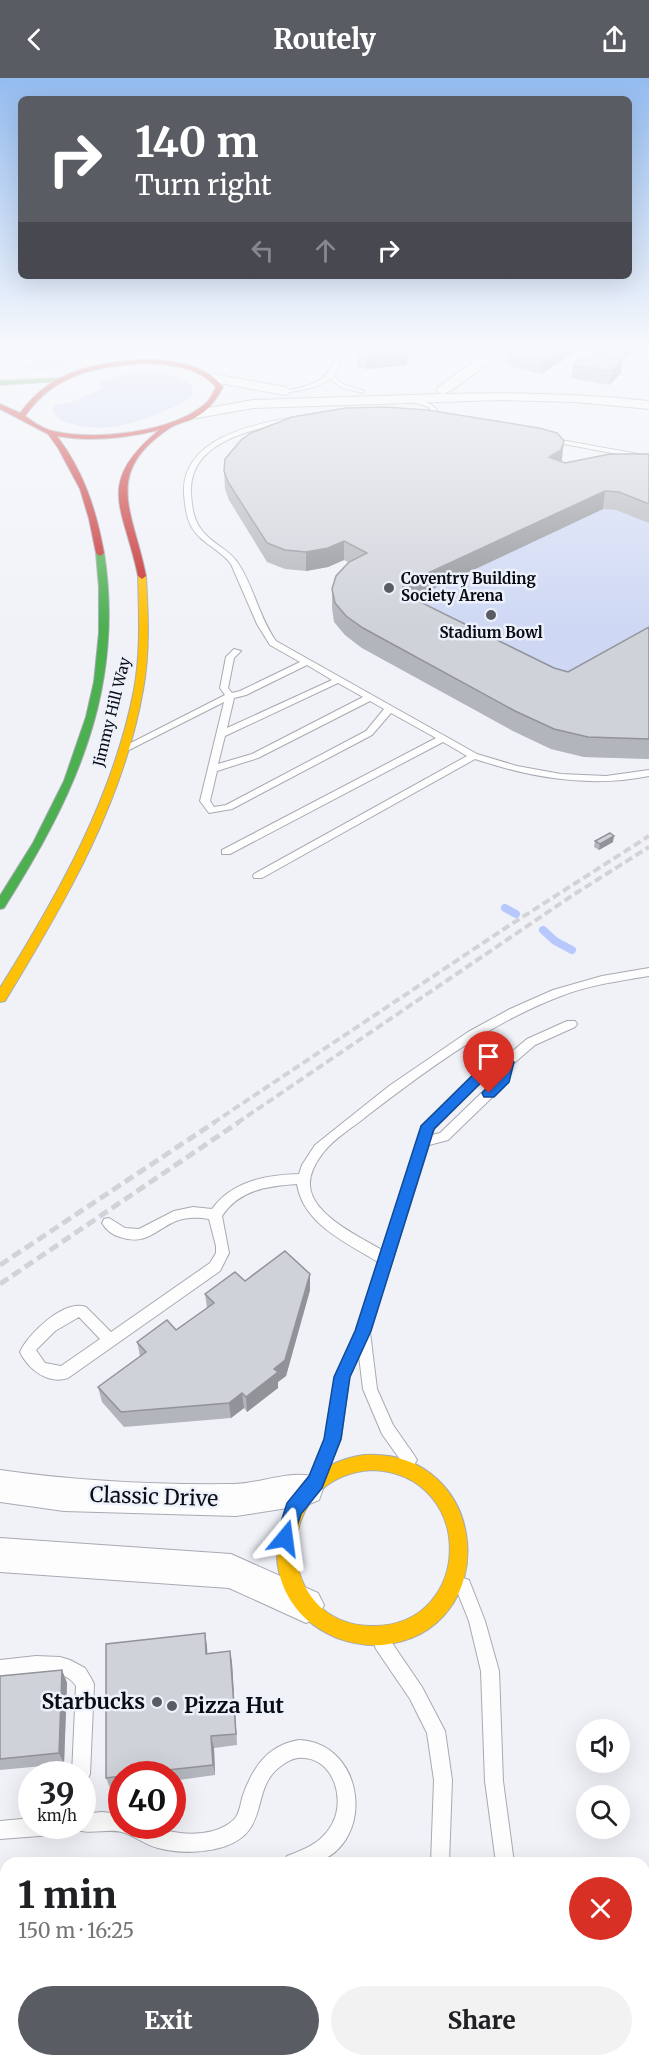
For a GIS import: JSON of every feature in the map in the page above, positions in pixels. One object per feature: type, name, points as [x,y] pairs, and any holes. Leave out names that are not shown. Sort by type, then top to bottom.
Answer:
[{"type":"main road","name":"Jimmy Hill Way","points":[[0,905],[49,825],[81,753],[90,730],[98,681],[104,589],[100,546],[92,510],[78,475],[72,461],[58,443]]},
{"type":"main road","name":"Jimmy Hill Way","points":[[0,998],[51,915],[84,852],[123,749],[143,652],[145,612],[137,547],[122,493],[122,480],[126,467],[148,443]]},
{"type":"main road","points":[[366,1463],[400,1468],[421,1478],[444,1500],[456,1523],[461,1548],[458,1574],[447,1597],[431,1614],[401,1631],[376,1635],[339,1627],[309,1607],[292,1582],[285,1552],[288,1523],[293,1509],[312,1486],[344,1467],[366,1463]]},
{"type":"street","name":"Classic Drive","points":[[0,1486],[64,1495],[236,1500],[312,1486]]},
{"type":"street","points":[[0,1555],[231,1571],[309,1607]]},
{"type":"lane","points":[[219,443],[201,456],[191,469],[188,499],[190,515],[198,532],[233,561],[265,633],[273,643],[474,756],[503,766],[539,774],[574,778],[649,773]]},
{"type":"lane","points":[[565,443],[649,458]]},
{"type":"lane","points":[[230,696],[224,688],[230,657],[237,651]]},
{"type":"lane","points":[[123,749],[230,696],[243,693],[307,662]]},
{"type":"lane","points":[[221,734],[338,680]]},
{"type":"lane","points":[[230,696],[205,801],[212,811],[229,807],[369,733],[389,709]]},
{"type":"lane","points":[[212,769],[255,756],[369,698]]},
{"type":"lane","points":[[226,852],[442,739]]},
{"type":"lane","points":[[258,876],[474,756]]},
{"type":"lane","points":[[385,1258],[336,1229],[311,1208],[304,1196],[303,1179],[308,1162],[319,1148],[417,1073],[490,1024],[543,997],[579,984],[649,972]]},
{"type":"lane","points":[[312,1486],[333,1439],[342,1377],[363,1331],[428,1126],[487,1069],[507,1062],[531,1042],[571,1024]]},
{"type":"lane","points":[[425,1141],[444,1137],[504,1078],[507,1062]]},
{"type":"lane","points":[[110,1341],[81,1311],[71,1313],[47,1329],[30,1344],[27,1352],[41,1369],[63,1373],[110,1341],[214,1267],[220,1261],[223,1243],[214,1221],[215,1215],[225,1202],[252,1185],[278,1180],[303,1179]]},
{"type":"lane","points":[[109,1223],[121,1233],[135,1236],[185,1213],[215,1215]]},
{"type":"lane","points":[[363,1331],[370,1389],[387,1429],[421,1478]]},
{"type":"lane","points":[[458,1574],[477,1621],[490,1671],[494,1781],[504,1857]]},
{"type":"lane","points":[[376,1635],[416,1693],[436,1731],[443,1780],[440,1857]]},
{"type":"lane","points":[[0,1668],[58,1664],[71,1667],[81,1674],[85,1684],[82,1761]]},
{"type":"lane","points":[[158,1839],[187,1843],[221,1839],[243,1824],[260,1772],[274,1758],[294,1749],[317,1751],[334,1764],[344,1780],[348,1805],[342,1826],[330,1844],[305,1857]]},
{"type":"lane","points":[[0,1830],[18,1829]]},
{"type":"shaded area","name":"Stadium Bowl","points":[[649,471],[649,759],[584,757],[551,749],[513,731],[362,648],[342,632],[335,620],[333,613],[336,595]]},
{"type":"building","name":"Coventry Building Society Arena","points":[[239,443],[563,443],[561,450],[549,457],[565,463],[610,454],[649,454],[649,504],[619,492],[605,491],[404,584],[402,589],[406,595],[554,668],[568,672],[649,627],[649,739],[588,737],[554,729],[515,711],[363,628],[346,616],[335,603],[332,589],[336,576],[349,562],[367,553],[344,541],[328,548],[306,552],[285,550],[267,543],[228,482],[224,471],[225,459]]},
{"type":"building","points":[[610,833],[614,836],[600,844],[595,841]]},
{"type":"building","points":[[285,1251],[310,1274],[285,1360],[274,1369],[278,1372],[246,1397],[242,1393],[229,1403],[121,1412],[98,1387],[146,1352],[137,1342],[167,1320],[176,1330],[214,1303],[205,1294],[235,1272],[245,1281]]},
{"type":"building","name":"Pizza Hut","points":[[205,1633],[206,1654],[230,1651],[236,1734],[211,1736],[213,1765],[186,1768],[186,1761],[108,1761],[108,1778],[106,1778],[106,1644]]},
{"type":"building","points":[[62,1670],[59,1753],[0,1759],[0,1676]]},
{"type":"waterway","points":[[505,908],[516,914]]},
{"type":"waterway","points":[[543,930],[555,941],[572,950]]},
{"type":"railway","points":[[213,1123],[510,925],[649,836]]},
{"type":"railway","points":[[237,1123],[570,897],[649,847]]},
{"type":"railway","points":[[0,1265],[215,1122]]},
{"type":"railway","points":[[0,1284],[239,1122]]},
{"type":"traffic: fast","points":[[0,905],[55,812],[81,750],[91,717],[99,682],[104,633],[104,587],[100,553]]},
{"type":"traffic: slow","points":[[0,998],[58,901],[84,850],[107,798],[126,744],[139,689],[145,633],[142,576]]},
{"type":"traffic: slow","points":[[373,1462],[406,1469],[421,1477],[434,1488],[445,1501],[453,1516],[460,1549],[453,1582],[445,1597],[434,1610],[421,1621],[406,1629],[373,1636],[340,1629],[325,1621],[312,1610],[301,1597],[293,1582],[286,1549],[293,1516],[301,1501],[312,1488],[325,1477],[340,1469],[373,1462]]},
{"type":"traffic: jam","points":[[59,443],[71,461],[84,489],[100,553]]},
{"type":"traffic: jam","points":[[142,576],[122,495],[123,480],[130,464],[149,443]]},
{"type":"place","name":"Coventry Building Society Arena","points":[[389,588]]},
{"type":"place","name":"Stadium Bowl","points":[[491,615]]},
{"type":"place","name":"Starbucks","points":[[157,1702]]},
{"type":"place","name":"Pizza Hut","points":[[172,1706]]},
{"type":"route","points":[[285,1538],[293,1509],[307,1489],[316,1482],[333,1439],[342,1377],[363,1331],[428,1126],[487,1069],[507,1062],[504,1078],[489,1093]]}]
